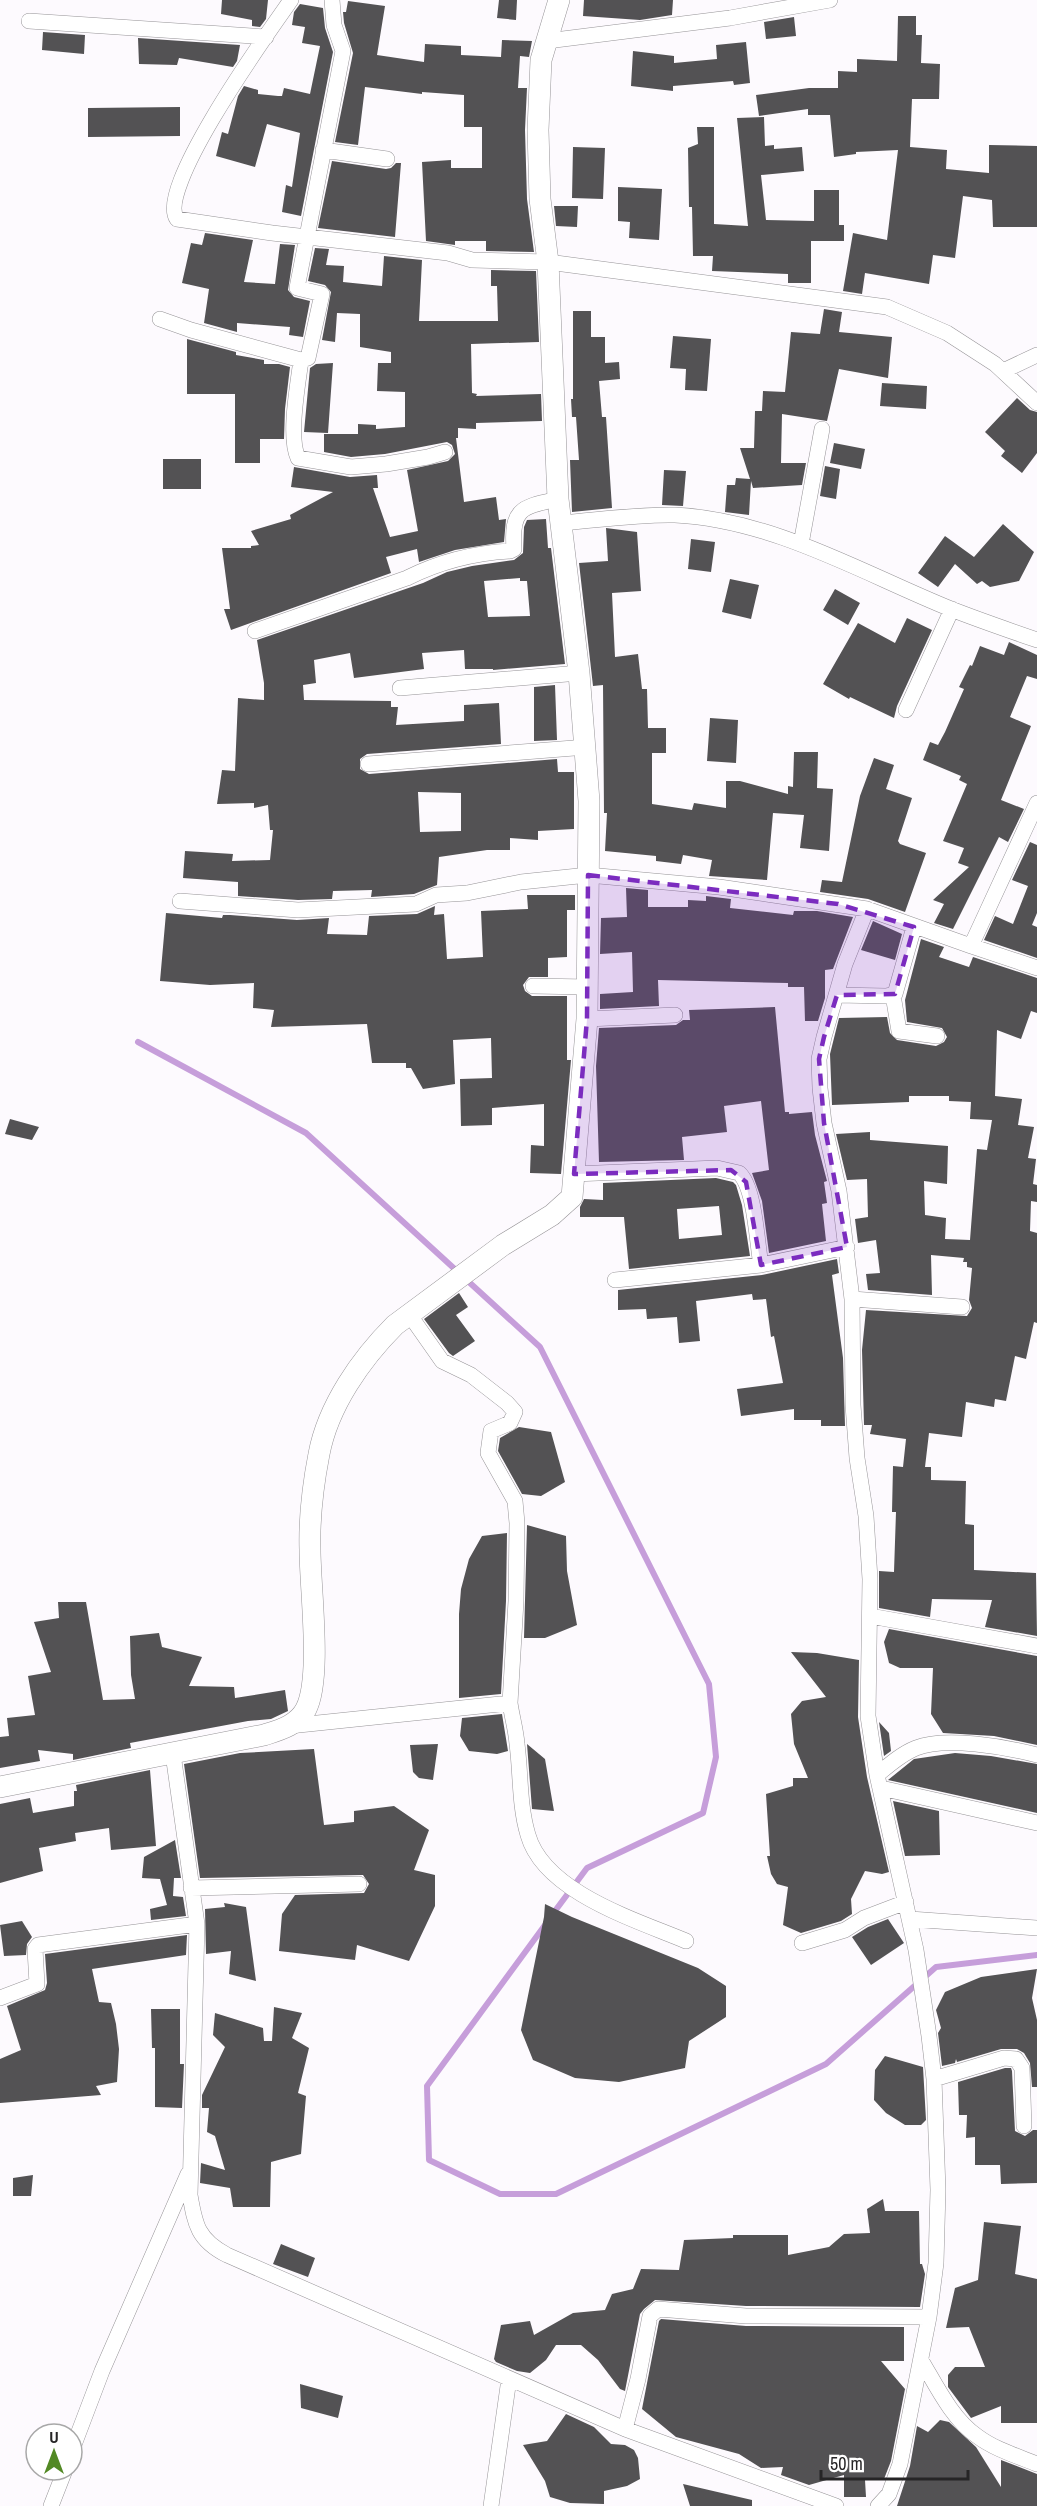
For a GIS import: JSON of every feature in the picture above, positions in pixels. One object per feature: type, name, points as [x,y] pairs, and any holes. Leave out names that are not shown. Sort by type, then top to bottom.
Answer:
[{"type":"street","points":[[291,0],[239,75],[195,149],[176,196],[174,214],[177,219],[448,253],[472,260],[548,262],[887,307],[946,333],[1003,371],[1037,403]]},
{"type":"street","points":[[160,319],[190,330],[301,360],[308,358],[322,294],[297,288],[343,51],[334,24],[332,0]]},
{"type":"street","points":[[289,1726],[302,1716],[307,1708],[312,1684],[314,1653],[310,1547],[311,1514],[319,1452],[330,1421],[352,1379],[381,1339],[409,1314],[503,1245],[567,1203],[572,1197],[588,987],[586,747],[558,499],[548,262],[540,199],[538,130],[541,60],[559,0]]},
{"type":"street","points":[[547,41],[730,18],[830,0]]},
{"type":"street","points":[[28,21],[266,38]]},
{"type":"street","points":[[323,150],[387,159]]},
{"type":"street","points":[[1003,371],[1037,355]]},
{"type":"street","points":[[301,360],[295,405],[294,444],[298,458],[351,467],[386,465],[445,452]]},
{"type":"street","points":[[801,544],[822,429]]},
{"type":"street","points":[[255,631],[407,578],[428,567],[468,555],[510,551],[514,549],[512,530],[518,513],[529,505],[558,499]]},
{"type":"street","points":[[561,523],[675,515],[716,520],[762,531],[801,544],[952,609],[1037,640]]},
{"type":"street","points":[[906,710],[952,609]]},
{"type":"street","points":[[400,688],[579,674]]},
{"type":"street","points":[[369,764],[586,747]]},
{"type":"street","points":[[971,946],[1036,810]]},
{"type":"street","points":[[180,901],[298,910],[416,904],[436,895],[467,893],[521,882],[588,875],[719,887],[867,909],[1037,968]]},
{"type":"street","points":[[867,909],[845,964],[831,1008],[819,1059],[820,1089],[824,1123],[839,1191],[852,1299],[853,1405],[857,1458],[866,1516],[870,1616],[868,1716],[879,1782],[916,1950],[934,2079],[938,2190],[936,2263],[921,2360],[900,2464],[889,2494],[878,2506]]},
{"type":"street","points":[[914,927],[893,995],[899,1031],[906,1034],[938,1036]]},
{"type":"street","points":[[533,986],[588,987]]},
{"type":"street","points":[[837,994],[893,995]]},
{"type":"street","points":[[586,1019],[675,1015]]},
{"type":"street","points":[[574,1174],[717,1168],[739,1173],[746,1182],[751,1201],[760,1265]]},
{"type":"street","points":[[615,1280],[760,1265],[847,1247]]},
{"type":"street","points":[[852,1299],[962,1307]]},
{"type":"street","points":[[409,1314],[442,1361],[471,1375],[507,1403],[515,1413],[510,1423],[491,1431],[488,1453],[515,1501],[516,1601],[510,1703],[517,1744],[521,1801],[527,1833],[534,1852],[546,1869],[586,1896],[686,1941]]},
{"type":"street","points":[[870,1616],[1037,1646]]},
{"type":"street","points":[[0,1787],[264,1735],[289,1726],[510,1703]]},
{"type":"street","points":[[879,1782],[909,1751],[927,1744],[991,1746],[1037,1755]]},
{"type":"street","points":[[173,1754],[197,1924],[190,2195],[194,2219],[202,2237],[214,2248],[508,2379],[625,2428],[837,2506]]},
{"type":"street","points":[[879,1782],[1037,1823]]},
{"type":"street","points":[[191,1888],[359,1884]]},
{"type":"street","points":[[802,1943],[845,1930],[864,1918],[906,1902]]},
{"type":"street","points":[[910,1918],[1037,1928]]},
{"type":"street","points":[[0,1998],[37,1984],[35,1949],[38,1945],[197,1924]]},
{"type":"street","points":[[934,2079],[1004,2058],[1018,2060],[1022,2068],[1023,2126]]},
{"type":"street","points":[[83,2422],[102,2372],[190,2168]]},
{"type":"street","points":[[625,2428],[638,2379],[650,2316],[658,2309],[746,2316],[929,2317]]},
{"type":"street","points":[[921,2360],[949,2405],[971,2432],[985,2442],[1037,2464]]},
{"type":"street","points":[[491,2506],[508,2379]]},
{"type":"street","points":[[51,2506],[60,2482]]},
{"type":"highlighted area","points":[[588,875],[838,904],[914,927],[895,994],[837,995],[819,1059],[824,1123],[847,1247],[761,1265],[746,1182],[731,1170],[574,1174],[587,1019]]},
{"type":"building","points":[[222,0],[268,0],[266,19],[260,27],[252,26],[252,20],[221,14]]},
{"type":"building","points":[[499,0],[517,0],[516,20],[497,18]]},
{"type":"building","points":[[584,0],[673,0],[672,15],[640,20],[583,16]]},
{"type":"building","points":[[348,1],[385,6],[377,55],[424,62],[425,44],[461,46],[461,55],[501,57],[502,40],[532,41],[529,57],[520,56],[518,88],[527,88],[525,130],[527,199],[534,252],[486,251],[486,241],[455,241],[455,245],[426,241],[422,162],[451,160],[451,168],[482,168],[482,127],[464,127],[464,95],[422,92],[422,94],[365,87],[358,145],[335,142],[353,53],[344,23],[343,12],[346,12]]},
{"type":"building","points":[[300,4],[323,8],[325,28],[333,52],[301,216],[282,212],[286,185],[292,187],[300,133],[267,124],[255,167],[216,156],[222,132],[228,134],[238,96],[244,86],[258,90],[258,94],[282,96],[284,88],[310,94],[320,46],[302,43],[305,27],[292,25],[294,12]]},
{"type":"building","points":[[898,16],[916,16],[916,35],[922,35],[921,63],[940,64],[939,99],[912,99],[910,147],[947,150],[946,169],[989,173],[989,145],[1037,146],[1037,227],[993,227],[992,200],[963,196],[955,258],[933,255],[929,284],[865,273],[862,294],[843,291],[853,233],[887,240],[898,150],[856,152],[856,154],[834,157],[830,115],[808,115],[808,109],[759,116],[756,95],[809,88],[838,88],[838,71],[857,72],[857,59],[897,61]]},
{"type":"building","points":[[794,17],[796,36],[766,39],[764,22]]},
{"type":"building","points":[[43,32],[85,35],[84,54],[42,50]]},
{"type":"building","points":[[138,38],[240,45],[237,61],[233,67],[179,58],[177,65],[139,64]]},
{"type":"building","points":[[746,42],[750,83],[734,85],[733,81],[673,86],[673,91],[631,86],[633,51],[674,56],[674,63],[717,59],[716,45]]},
{"type":"building","points":[[180,107],[180,136],[88,137],[88,108]]},
{"type":"building","points":[[764,117],[765,146],[774,145],[774,149],[802,147],[804,171],[761,175],[766,220],[814,221],[814,190],[839,190],[839,225],[844,225],[844,241],[811,241],[811,283],[788,283],[788,274],[712,271],[713,256],[693,256],[688,148],[698,144],[697,127],[714,127],[714,224],[748,226],[737,118]]},
{"type":"building","points":[[573,147],[605,148],[603,199],[572,198]]},
{"type":"building","points":[[332,161],[386,169],[396,163],[401,163],[395,237],[318,228]]},
{"type":"building","points":[[618,187],[662,189],[659,240],[629,238],[630,222],[618,221]]},
{"type":"building","points":[[554,206],[578,206],[577,227],[556,226]]},
{"type":"building","points":[[205,233],[253,240],[244,282],[275,284],[280,244],[295,245],[288,290],[294,297],[310,301],[303,337],[289,335],[290,327],[237,323],[237,332],[204,323],[209,289],[182,283],[191,243],[202,245]]},
{"type":"building","points":[[315,248],[329,249],[326,265],[344,266],[343,282],[382,286],[384,256],[422,260],[419,321],[498,321],[497,286],[491,286],[491,270],[536,271],[539,342],[471,344],[472,393],[477,394],[476,396],[541,394],[542,421],[476,423],[476,429],[458,428],[458,438],[456,438],[464,502],[496,497],[499,520],[506,519],[504,542],[455,550],[419,562],[417,549],[386,557],[391,573],[231,630],[224,609],[230,609],[222,548],[251,548],[251,546],[259,545],[251,531],[291,519],[290,515],[333,492],[291,487],[294,467],[350,477],[377,475],[378,488],[373,488],[390,537],[418,531],[407,470],[448,461],[455,454],[452,445],[447,442],[385,454],[351,457],[324,452],[324,434],[358,434],[358,424],[376,425],[376,429],[405,427],[405,392],[377,391],[378,363],[391,363],[391,352],[360,347],[360,314],[337,313],[335,342],[322,340],[331,292],[325,285],[308,281]]},
{"type":"building","points":[[824,309],[842,312],[839,332],[892,337],[888,378],[839,369],[827,421],[782,414],[781,463],[806,463],[802,485],[753,488],[751,481],[749,515],[725,512],[727,485],[735,485],[736,478],[750,479],[740,448],[754,448],[755,411],[762,411],[763,391],[785,392],[791,332],[820,334]]},
{"type":"building","points":[[573,311],[591,311],[591,337],[605,337],[605,363],[619,362],[620,379],[599,381],[602,417],[606,417],[612,508],[572,512],[570,460],[579,460],[576,417],[572,417],[571,399],[573,399]]},
{"type":"building","points":[[673,336],[711,339],[707,391],[685,390],[686,369],[670,368]]},
{"type":"building","points":[[187,339],[236,352],[236,355],[264,360],[264,364],[290,367],[284,439],[260,439],[260,463],[235,463],[235,394],[187,394]]},
{"type":"building","points":[[333,363],[328,433],[304,432],[310,368],[316,364]]},
{"type":"building","points":[[882,383],[927,386],[926,409],[880,406]]},
{"type":"building","points":[[1017,398],[1030,410],[1037,412],[1037,453],[1022,473],[1001,456],[1005,451],[985,432]]},
{"type":"building","points":[[834,443],[865,449],[861,469],[830,463]]},
{"type":"building","points":[[163,459],[201,459],[201,489],[163,489]]},
{"type":"building","points":[[825,466],[840,469],[836,499],[820,496]]},
{"type":"building","points":[[664,470],[686,471],[683,506],[662,505]]},
{"type":"building","points":[[546,519],[565,664],[493,670],[465,669],[464,650],[422,653],[424,669],[354,678],[350,653],[314,660],[316,683],[303,685],[304,700],[391,701],[391,707],[398,707],[396,725],[464,721],[464,705],[499,703],[501,744],[367,754],[360,759],[360,769],[369,774],[557,759],[558,772],[574,772],[574,829],[538,831],[538,840],[510,838],[510,850],[487,850],[439,857],[437,885],[414,894],[371,897],[372,890],[333,891],[332,899],[298,900],[238,896],[238,882],[183,878],[185,851],[233,854],[232,861],[270,860],[273,830],[270,830],[268,805],[254,808],[254,803],[217,804],[222,770],[235,771],[238,698],[264,700],[264,683],[257,640],[423,583],[447,572],[514,560],[523,553],[524,527],[527,520]],"holes":[[[520,578],[520,581],[527,581],[530,616],[488,617],[484,581]],[[418,792],[461,793],[461,831],[420,832]]]},
{"type":"building","points":[[1003,524],[1034,552],[1019,581],[990,587],[982,581],[977,584],[955,564],[938,587],[918,573],[945,536],[974,557]]},
{"type":"building","points":[[606,528],[637,532],[641,591],[612,593],[615,657],[638,654],[642,689],[647,689],[648,728],[666,728],[666,753],[652,753],[652,804],[692,810],[694,803],[726,808],[726,781],[740,781],[788,794],[788,786],[793,787],[794,752],[818,752],[817,788],[833,789],[829,851],[800,848],[804,815],[773,813],[767,880],[709,876],[712,860],[683,855],[681,864],[656,861],[656,856],[605,851],[607,813],[604,813],[603,685],[593,686],[579,563],[608,561]]},
{"type":"building","points":[[691,539],[715,542],[711,572],[688,569]]},
{"type":"building","points":[[730,579],[759,585],[751,619],[722,612]]},
{"type":"building","points":[[835,589],[860,603],[848,625],[823,610]]},
{"type":"building","points":[[907,618],[932,630],[897,706],[894,718],[850,697],[849,699],[823,684],[858,623],[895,643]]},
{"type":"building","points":[[1009,642],[1037,655],[1037,679],[1027,676],[1010,717],[1031,726],[1001,800],[1024,809],[1008,842],[999,837],[953,929],[934,923],[944,904],[933,900],[969,867],[958,863],[964,848],[943,841],[967,784],[959,780],[961,776],[923,760],[930,742],[938,745],[945,732],[964,689],[959,687],[970,665],[972,666],[980,646],[1004,655]]},
{"type":"building","points":[[555,685],[557,740],[534,741],[534,687]]},
{"type":"building","points":[[710,718],[738,720],[736,763],[707,761]]},
{"type":"building","points":[[874,758],[894,765],[886,789],[912,798],[898,841],[900,844],[926,853],[905,912],[868,899],[820,892],[822,880],[842,882],[860,796]]},
{"type":"building","points":[[1030,842],[1037,845],[1037,913],[1032,925],[1037,927],[1037,958],[984,940],[995,916],[1013,924],[1028,886],[1012,880]]},
{"type":"building","points":[[626,888],[648,890],[648,907],[688,907],[688,900],[706,901],[706,896],[731,899],[730,908],[793,915],[794,911],[817,911],[853,917],[833,969],[825,970],[825,998],[818,1021],[805,1021],[804,987],[788,987],[788,983],[658,980],[659,1006],[600,1009],[600,994],[633,992],[632,952],[600,954],[601,918],[627,917]]},
{"type":"building","points":[[527,895],[575,895],[575,910],[567,910],[567,957],[548,958],[548,977],[529,977],[523,985],[525,991],[532,996],[567,996],[567,1060],[571,1060],[561,1174],[530,1173],[531,1145],[544,1146],[544,1104],[492,1108],[492,1125],[461,1126],[460,1079],[492,1078],[491,1038],[453,1040],[455,1084],[423,1089],[411,1068],[406,1068],[406,1063],[372,1063],[367,1024],[271,1027],[274,1010],[253,1008],[254,983],[210,985],[160,981],[166,913],[222,918],[223,915],[230,915],[297,920],[329,918],[327,934],[367,935],[369,916],[417,914],[435,906],[434,915],[444,914],[447,959],[483,957],[481,911],[528,909]]},
{"type":"building","points":[[873,921],[902,934],[895,960],[861,950]]},
{"type":"building","points":[[921,939],[944,947],[939,957],[969,967],[973,957],[1037,978],[1037,1013],[1031,1011],[1021,1039],[997,1030],[995,1096],[1022,1099],[1018,1125],[1034,1127],[1028,1158],[1036,1159],[1033,1184],[1037,1185],[1037,1202],[1031,1201],[1030,1231],[1037,1233],[1037,1323],[1034,1322],[1026,1359],[1015,1356],[1006,1401],[995,1399],[994,1407],[966,1402],[962,1437],[929,1433],[925,1467],[931,1467],[931,1480],[966,1481],[965,1524],[974,1525],[974,1570],[1036,1573],[1037,1636],[985,1627],[992,1600],[932,1599],[930,1617],[879,1608],[879,1571],[894,1572],[896,1512],[892,1512],[893,1466],[903,1467],[906,1439],[870,1434],[872,1425],[864,1425],[862,1350],[866,1310],[967,1316],[972,1308],[969,1300],[972,1268],[967,1267],[967,1262],[963,1262],[964,1258],[931,1255],[932,1295],[868,1290],[866,1274],[880,1273],[876,1240],[858,1243],[855,1219],[868,1217],[867,1179],[847,1180],[836,1134],[870,1132],[870,1140],[948,1146],[947,1184],[924,1181],[925,1215],[946,1218],[945,1239],[970,1240],[977,1149],[987,1150],[992,1120],[970,1119],[971,1102],[949,1101],[949,1096],[909,1096],[909,1102],[832,1105],[830,1054],[839,1018],[887,1017],[890,1033],[897,1040],[936,1046],[944,1042],[947,1037],[942,1028],[907,1022],[905,1000]]},
{"type":"building","points":[[775,1007],[785,1112],[789,1114],[812,1112],[815,1135],[827,1181],[824,1182],[827,1203],[822,1204],[826,1241],[769,1253],[762,1201],[752,1173],[769,1170],[761,1101],[724,1106],[727,1132],[682,1137],[684,1160],[599,1162],[596,1066],[599,1028],[676,1025],[683,1020],[690,1020],[689,1010]]},
{"type":"building","points":[[10,1119],[39,1127],[32,1140],[5,1134]]},
{"type":"building","points":[[716,1178],[733,1182],[742,1205],[750,1256],[629,1269],[624,1217],[580,1217],[580,1207],[584,1199],[603,1200],[603,1183]],"holes":[[[719,1206],[722,1235],[679,1239],[677,1209]]]},
{"type":"building","points":[[837,1259],[839,1273],[832,1275],[843,1358],[845,1426],[821,1426],[821,1420],[794,1420],[794,1409],[741,1416],[737,1389],[783,1383],[774,1336],[771,1337],[766,1299],[753,1300],[752,1294],[696,1301],[700,1341],[679,1343],[677,1317],[647,1319],[646,1309],[618,1310],[618,1290],[762,1275]]},
{"type":"building","points":[[459,1293],[468,1307],[456,1315],[475,1341],[453,1356],[424,1319]]},
{"type":"building","points":[[519,1427],[551,1432],[565,1482],[541,1496],[522,1494],[498,1451],[500,1438]]},
{"type":"building","points":[[527,1525],[566,1536],[567,1571],[577,1625],[545,1638],[524,1638]]},
{"type":"building","points":[[507,1533],[501,1694],[459,1698],[459,1614],[461,1589],[469,1559],[482,1536]]},
{"type":"building","points":[[58,1602],[86,1602],[103,1700],[135,1699],[131,1675],[130,1636],[159,1633],[162,1647],[202,1657],[189,1686],[234,1687],[235,1698],[285,1690],[288,1711],[271,1719],[248,1721],[130,1743],[131,1748],[73,1760],[73,1754],[38,1750],[40,1761],[0,1768],[0,1737],[9,1736],[7,1718],[35,1715],[28,1676],[51,1672],[34,1622],[59,1618]]},
{"type":"building","points":[[889,1629],[1037,1656],[1037,1745],[994,1736],[943,1733],[931,1714],[933,1668],[900,1668],[889,1663],[884,1642]]},
{"type":"building","points":[[791,1652],[817,1653],[859,1660],[858,1717],[867,1777],[889,1872],[882,1874],[865,1871],[851,1899],[852,1914],[841,1921],[801,1933],[783,1925],[788,1887],[777,1884],[771,1874],[767,1856],[770,1856],[766,1794],[793,1786],[793,1778],[808,1778],[794,1744],[791,1714],[802,1701],[826,1697]]},
{"type":"building","points":[[502,1714],[508,1751],[497,1754],[469,1751],[460,1736],[462,1718]]},
{"type":"building","points":[[879,1722],[889,1733],[891,1751],[884,1756]]},
{"type":"building","points":[[438,1744],[433,1780],[419,1778],[413,1772],[410,1745]]},
{"type":"building","points":[[527,1744],[545,1759],[554,1811],[532,1809]]},
{"type":"building","points":[[314,1749],[324,1825],[354,1822],[354,1811],[394,1806],[429,1830],[414,1870],[435,1875],[435,1906],[409,1961],[357,1945],[355,1960],[279,1951],[282,1914],[295,1895],[364,1893],[369,1884],[363,1875],[200,1878],[184,1764],[240,1753]]},
{"type":"building","points":[[955,1753],[991,1756],[1037,1764],[1037,1813],[888,1780],[914,1759]]},
{"type":"building","points":[[150,1770],[156,1846],[111,1850],[109,1828],[75,1833],[76,1841],[39,1848],[43,1871],[0,1883],[0,1804],[30,1798],[33,1813],[74,1806],[76,1785]]},
{"type":"building","points":[[893,1801],[939,1811],[940,1855],[905,1856]]},
{"type":"building","points":[[175,1840],[181,1878],[174,1878],[173,1896],[183,1897],[186,1916],[151,1920],[150,1909],[167,1905],[160,1879],[142,1878],[144,1857]]},
{"type":"building","points":[[224,1903],[246,1907],[256,1981],[229,1974],[231,1951],[206,1954],[205,1909],[225,1907]]},
{"type":"building","points":[[545,1904],[698,1968],[726,1986],[726,2017],[689,2041],[685,2068],[619,2082],[575,2078],[533,2060],[521,2030]]},
{"type":"building","points":[[888,1919],[904,1943],[871,1965],[852,1937]]},
{"type":"building","points":[[22,1921],[32,1937],[27,1944],[26,1955],[4,1956],[0,1925]]},
{"type":"building","points":[[187,1935],[186,1955],[92,1969],[99,2002],[111,2003],[116,2024],[119,2049],[117,2082],[96,2086],[101,2095],[0,2103],[0,2059],[21,2050],[7,2006],[45,1990],[47,1983],[45,1954]]},
{"type":"building","points":[[1037,1969],[1032,1998],[1037,2020],[1037,2087],[1032,2087],[1030,2063],[1024,2053],[1017,2049],[1001,2049],[957,2062],[956,2059],[955,2063],[942,2066],[938,2033],[941,2028],[936,2010],[945,1992],[981,1977]]},
{"type":"building","points":[[274,2007],[302,2013],[292,2038],[309,2048],[298,2093],[306,2096],[301,2154],[271,2162],[270,2207],[233,2207],[230,2188],[200,2183],[201,2163],[225,2170],[215,2136],[207,2132],[209,2108],[202,2108],[202,2095],[225,2047],[213,2035],[215,2013],[263,2028],[264,2041],[272,2041]]},
{"type":"building","points":[[151,2009],[180,2009],[180,2064],[184,2064],[182,2108],[155,2107],[155,2048],[152,2048]]},
{"type":"building","points":[[885,2056],[923,2067],[926,2120],[921,2125],[905,2125],[886,2113],[874,2100],[875,2070]]},
{"type":"building","points":[[1011,2068],[1012,2071],[1015,2131],[1025,2136],[1037,2130],[1037,2183],[1001,2184],[1000,2165],[975,2165],[975,2137],[966,2138],[967,2115],[959,2115],[958,2082]]},
{"type":"building","points":[[33,2175],[31,2196],[13,2196],[13,2178]]},
{"type":"building","points":[[883,2199],[885,2211],[919,2211],[920,2264],[925,2274],[920,2307],[746,2306],[655,2300],[640,2314],[625,2391],[620,2389],[598,2360],[581,2345],[556,2345],[546,2360],[530,2373],[517,2371],[494,2359],[501,2325],[530,2321],[534,2335],[573,2313],[605,2310],[612,2294],[633,2289],[641,2269],[679,2270],[684,2240],[733,2238],[733,2235],[788,2235],[788,2255],[829,2247],[844,2234],[870,2233],[867,2209]]},
{"type":"building","points":[[984,2222],[1021,2226],[1015,2274],[1037,2279],[1037,2423],[1001,2423],[1001,2406],[971,2418],[948,2387],[948,2375],[955,2367],[985,2367],[969,2327],[946,2328],[955,2288],[978,2280]]},
{"type":"building","points":[[281,2244],[315,2258],[308,2277],[273,2264]]},
{"type":"building","points":[[661,2319],[746,2326],[904,2327],[904,2361],[881,2361],[905,2389],[891,2461],[884,2479],[865,2480],[866,2497],[844,2497],[844,2475],[809,2485],[781,2475],[783,2467],[761,2468],[739,2454],[676,2437],[642,2409]]},
{"type":"building","points":[[300,2384],[343,2396],[338,2418],[301,2408]]},
{"type":"building","points":[[566,2414],[594,2427],[611,2444],[625,2445],[634,2450],[638,2458],[640,2479],[627,2486],[604,2491],[604,2504],[570,2503],[550,2497],[545,2481],[523,2445],[547,2441]]},
{"type":"building","points":[[940,2420],[949,2422],[976,2447],[1001,2487],[1001,2460],[1037,2474],[1037,2506],[897,2506],[910,2466],[917,2426],[928,2432]]},
{"type":"building","points":[[683,2484],[752,2500],[752,2506],[690,2506]]},
{"type":"waterway","points":[[138,1042],[306,1133],[540,1347],[709,1684],[716,1757],[703,1813],[587,1868],[552,1915]]},
{"type":"waterway","points":[[545,1925],[427,2086],[429,2160],[500,2194],[556,2194],[826,2064],[936,1967],[1037,1955]]}]
